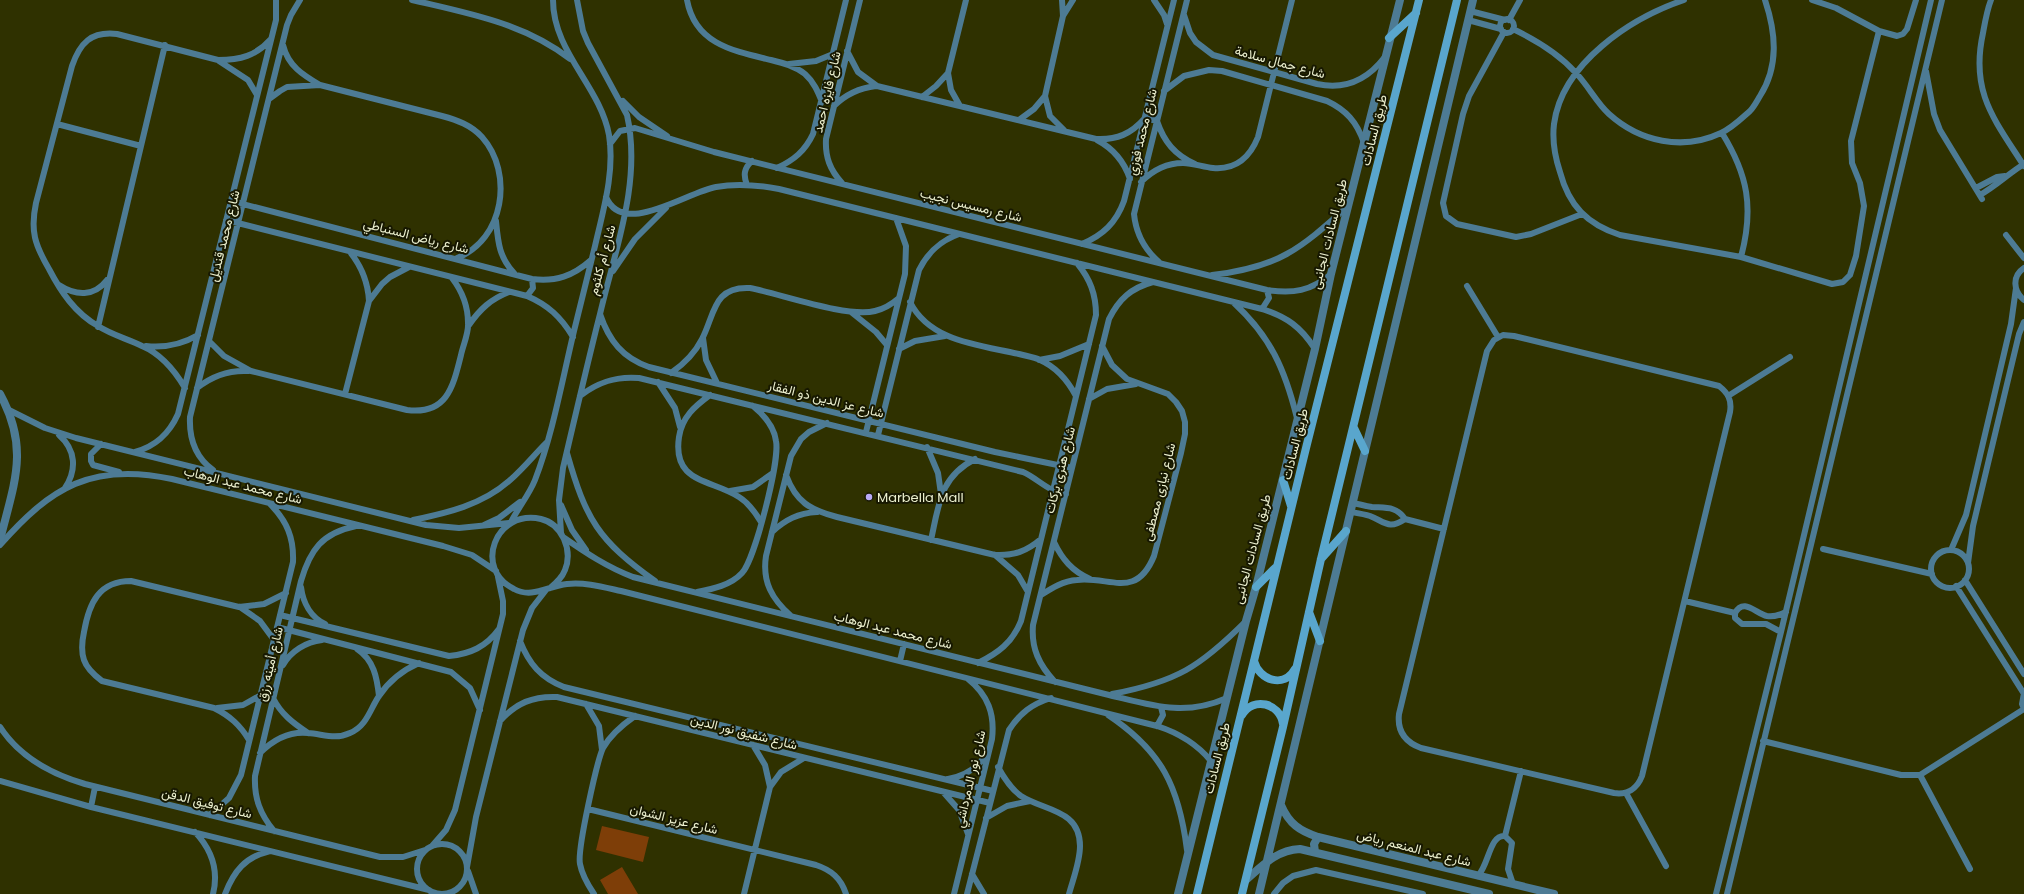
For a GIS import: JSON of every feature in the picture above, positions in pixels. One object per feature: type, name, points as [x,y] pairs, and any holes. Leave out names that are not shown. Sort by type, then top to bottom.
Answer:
[{"type":"main road","name":"طريق السادات","points":[[1197,894],[1291,507],[1419,0]]},
{"type":"main road","points":[[1242,894],[1297,667],[1308,611],[1354,428],[1457,0]]},
{"type":"main road","points":[[1389,38],[1416,13]]},
{"type":"main road","points":[[1354,428],[1366,451]]},
{"type":"main road","points":[[1283,480],[1291,507]]},
{"type":"main road","points":[[1321,559],[1346,532]]},
{"type":"main road","points":[[1256,587],[1276,568]]},
{"type":"main road","points":[[1308,611],[1320,641]]},
{"type":"main road","points":[[1254,660],[1260,673],[1273,680],[1287,678],[1297,667]]},
{"type":"main road","points":[[1240,717],[1250,706],[1266,704],[1279,712],[1283,727]]},
{"type":"street","name":"شارع محمد قنديل","points":[[134,452],[146,449],[166,435],[178,414],[276,20],[276,0]]},
{"type":"street","name":"شارع محمد قنديل","points":[[216,473],[197,455],[189,430],[190,417],[210,342],[283,43],[291,15],[300,0]]},
{"type":"street","points":[[412,0],[428,2],[516,28],[546,42],[574,62]]},
{"type":"street","name":"شارع أم كلثوم","points":[[510,523],[534,482],[547,441],[606,197],[610,144],[604,118],[557,28],[553,0]]},
{"type":"street","name":"شارع أم كلثوم","points":[[562,535],[559,500],[563,468],[625,214],[630,166],[630,128],[627,115],[616,92],[585,37],[577,0]]},
{"type":"street","points":[[687,0],[694,20],[702,31],[712,40],[737,52],[786,64],[796,68],[809,78],[818,91],[822,102]]},
{"type":"street","name":"شارع فايزه احمد","points":[[777,168],[795,158],[808,144],[819,115],[846,0]]},
{"type":"street","name":"شارع فايزه احمد","points":[[844,184],[836,177],[827,159],[826,139],[860,0]]},
{"type":"street","points":[[960,106],[951,90],[948,73],[966,0]]},
{"type":"street","points":[[1019,120],[1034,110],[1045,96],[1063,16],[1062,0]]},
{"type":"street","points":[[1063,16],[1073,0]]},
{"type":"street","points":[[1154,0],[1164,15],[1168,26]]},
{"type":"street","name":"شارع محمد فوزي","points":[[1082,244],[1099,236],[1112,224],[1124,201],[1174,0]]},
{"type":"street","name":"شارع محمد فوزي","points":[[1160,263],[1146,249],[1137,232],[1134,214],[1186,0]]},
{"type":"street","points":[[1142,182],[1160,168],[1171,164],[1195,164],[1223,168],[1238,163],[1249,154],[1258,137],[1292,0]]},
{"type":"street","name":"طريق السادات الجانبى","points":[[1178,894],[1246,621],[1283,480],[1315,349],[1331,274],[1389,38],[1400,0]]},
{"type":"street","points":[[1259,894],[1473,0]]},
{"type":"street","points":[[1520,0],[1507,20],[1501,23],[1502,31],[1476,80],[1463,114],[1443,203],[1446,216],[1457,224],[1516,237],[1531,234],[1582,214]]},
{"type":"street","points":[[1684,0],[1660,8],[1629,25],[1601,47],[1576,72],[1562,97],[1554,124],[1554,153],[1562,180],[1574,203],[1582,214],[1604,229],[1620,235],[1741,257],[1832,284],[1842,282],[1850,275],[1856,256],[1864,206],[1860,184],[1852,163],[1851,141],[1879,31]]},
{"type":"street","points":[[1470,11],[1512,22],[1514,28],[1538,42],[1576,72],[1609,113],[1628,129],[1650,139],[1674,143],[1699,141],[1722,133],[1733,126],[1752,108],[1766,87],[1774,62],[1774,36],[1765,0]]},
{"type":"street","points":[[1812,0],[1836,8],[1879,31],[1890,35],[1902,34],[1907,29],[1916,0]]},
{"type":"street","points":[[1716,894],[1786,612],[1863,281],[1932,0]]},
{"type":"street","points":[[1727,894],[1942,0]]},
{"type":"street","points":[[1976,188],[1997,177],[2005,176],[2024,165],[1988,109],[1981,86],[1978,68],[1980,47],[1992,0]]},
{"type":"street","name":"شارع جمال سلامة","points":[[1183,14],[1190,33],[1204,49],[1223,58],[1328,86],[1342,86],[1366,77],[1384,58]]},
{"type":"street","points":[[1468,20],[1510,33],[1514,28]]},
{"type":"street","points":[[185,388],[164,361],[144,346],[98,326],[74,308],[57,284],[36,245],[33,224],[36,203],[74,61],[80,47],[87,40],[107,33],[165,45],[218,60],[248,80],[257,95]]},
{"type":"street","points":[[218,60],[231,60],[249,56],[265,46],[271,39]]},
{"type":"street","points":[[283,43],[289,60],[296,68],[320,85]]},
{"type":"street","points":[[98,326],[165,45]]},
{"type":"street","points":[[847,51],[858,72],[877,86]]},
{"type":"street","points":[[786,64],[816,62],[833,54]]},
{"type":"street","points":[[1925,68],[1937,123],[1981,197],[2000,183],[2005,176]]},
{"type":"street","name":"شارع جمال سلامة","points":[[1164,91],[1184,76],[1209,70],[1222,71],[1327,100],[1338,106],[1354,121],[1364,143]]},
{"type":"street","points":[[922,97],[936,86],[948,73]]},
{"type":"street","points":[[269,99],[280,90],[287,87],[320,85],[458,120],[470,127],[482,137],[495,160],[500,190],[496,221],[498,247],[502,257],[514,274]]},
{"type":"street","points":[[834,106],[845,96],[857,89],[877,86],[1096,139],[1107,140],[1128,134],[1145,118],[1156,121],[1165,141],[1173,151],[1183,159],[1195,164]]},
{"type":"street","points":[[616,92],[639,117],[662,134],[683,144]]},
{"type":"street","points":[[1045,96],[1050,116],[1064,131]]},
{"type":"street","points":[[819,115],[825,119],[830,118]]},
{"type":"street","points":[[57,124],[141,146]]},
{"type":"street","points":[[610,144],[616,135],[630,128]]},
{"type":"street","name":"شارع رمسيس نجيب","points":[[630,128],[683,144],[777,168],[1267,290],[1296,292],[1309,289],[1321,283],[1331,274]]},
{"type":"street","points":[[1722,133],[1733,151],[1742,171],[1747,192],[1748,221],[1741,257]]},
{"type":"street","points":[[1096,139],[1114,151],[1127,169],[1130,179]]},
{"type":"street","points":[[747,185],[744,174],[745,169],[752,161]]},
{"type":"street","points":[[606,197],[613,208],[625,214],[646,213],[714,187],[747,185],[779,189],[1262,309],[1289,320],[1299,327],[1315,349]]},
{"type":"street","name":"شارع رياض السنباطي","points":[[231,201],[532,278],[545,280],[558,279],[582,269],[591,260]]},
{"type":"street","points":[[1124,201],[1129,205],[1136,205]]},
{"type":"street","points":[[609,280],[635,239],[669,205]]},
{"type":"street","points":[[1208,276],[1252,268],[1272,262],[1290,254],[1307,242],[1348,206]]},
{"type":"street","points":[[866,432],[899,298],[906,260],[906,246],[896,218]]},
{"type":"street","points":[[226,220],[527,296],[549,308],[562,321],[572,337]]},
{"type":"street","points":[[457,258],[480,245],[496,221]]},
{"type":"street","points":[[878,435],[917,276],[924,260],[940,244],[960,234]]},
{"type":"street","points":[[2006,235],[2024,258]]},
{"type":"street","points":[[350,252],[362,270],[370,301]]},
{"type":"street","name":"شارع هنرى بركات","points":[[978,663],[998,652],[1012,639],[1021,621],[1096,315],[1096,304],[1090,282],[1077,263]]},
{"type":"street","points":[[345,394],[370,301],[375,292],[386,280],[409,267]]},
{"type":"street","points":[[1952,550],[1966,515],[1987,426],[2013,315],[2016,278],[2024,268]]},
{"type":"street","points":[[452,278],[462,295],[469,325]]},
{"type":"street","points":[[527,296],[532,288],[532,278]]},
{"type":"street","points":[[57,284],[71,292],[88,293],[103,285],[108,279]]},
{"type":"street","points":[[1863,281],[1873,283]]},
{"type":"street","name":"شارع هنرى بركات","points":[[1055,682],[1040,663],[1033,644],[1033,625],[1040,595],[1109,319],[1122,298],[1142,285],[1154,282]]},
{"type":"street","points":[[1467,286],[1498,337]]},
{"type":"street","points":[[671,373],[685,362],[702,338],[717,302],[723,295],[740,288],[759,290],[851,312],[875,311],[899,298]]},
{"type":"street","points":[[2016,288],[2024,300]]},
{"type":"street","points":[[1262,309],[1270,298],[1267,290]]},
{"type":"street","points":[[210,342],[224,356],[251,371],[417,411],[428,410],[437,406],[451,390],[469,325],[482,308],[490,301],[509,292]]},
{"type":"street","points":[[910,302],[926,324],[946,336],[1039,360],[1065,379],[1076,396]]},
{"type":"street","points":[[1232,302],[1249,317],[1275,354],[1285,375],[1297,420]]},
{"type":"street","points":[[851,312],[876,332],[887,345]]},
{"type":"street","name":"شارع عز الدين ذو الفقار","points":[[600,314],[611,339],[627,357],[649,367],[995,452],[1072,468]]},
{"type":"street","points":[[1968,563],[1962,554],[1952,550],[1945,551],[1936,557],[1932,562],[1932,574],[1939,584],[1950,588],[1965,580],[1968,572],[1973,526],[2019,334],[2024,322]]},
{"type":"street","points":[[144,346],[168,347],[179,344],[198,335]]},
{"type":"street","points":[[899,349],[919,340],[946,336]]},
{"type":"street","points":[[1514,336],[1719,386],[1728,396],[1730,412],[1642,776],[1637,786],[1626,793],[1614,793],[1421,748],[1409,742],[1399,727],[1399,714],[1487,350],[1490,345],[1498,337],[1514,336]]},
{"type":"street","points":[[702,338],[706,360],[717,383]]},
{"type":"street","points":[[1039,360],[1070,353],[1089,344]]},
{"type":"street","name":"شارع نيازى مصطفى","points":[[1040,595],[1064,582],[1091,580],[1124,584],[1143,574],[1150,566],[1154,556],[1181,453],[1185,434],[1185,422],[1182,411],[1176,402],[1168,394],[1137,384],[1119,373],[1109,360],[1102,345]]},
{"type":"street","points":[[1728,396],[1790,357]]},
{"type":"street","points":[[197,388],[213,377],[222,374],[251,371]]},
{"type":"street","name":"شارع عز الدين ذو الفقار","points":[[580,396],[590,388],[614,378],[627,377],[658,382],[992,463],[1031,475],[1053,491],[1066,494]]},
{"type":"street","points":[[658,382],[675,408],[680,427],[678,451],[685,468],[698,480],[728,492],[748,503],[761,522]]},
{"type":"street","name":"شارع نيازى مصطفى","points":[[1089,399],[1106,389],[1116,386],[1137,384]]},
{"type":"street","points":[[0,394],[9,410],[14,424],[18,455],[13,487],[0,540]]},
{"type":"street","points":[[680,427],[690,412],[710,395]]},
{"type":"street","points":[[695,593],[723,585],[742,574],[753,553],[777,451],[775,435],[768,420],[752,405]]},
{"type":"street","name":"شارع محمد عبد الوهاب","points":[[9,410],[32,423],[58,433],[410,521],[442,527],[475,528],[510,523]]},
{"type":"street","points":[[792,617],[775,600],[766,579],[765,562],[791,456],[801,439],[809,432],[827,423]]},
{"type":"street","points":[[1987,426],[1996,428]]},
{"type":"street","points":[[58,433],[71,449],[74,459],[74,470],[65,488]]},
{"type":"street","points":[[410,521],[461,508],[494,492],[509,481],[547,441]]},
{"type":"street","points":[[101,444],[91,454],[91,461],[93,465],[126,473]]},
{"type":"street","points":[[927,447],[938,473],[941,494]]},
{"type":"street","points":[[567,452],[582,498],[597,530],[621,556],[658,584]]},
{"type":"street","points":[[992,463],[995,452]]},
{"type":"street","points":[[931,540],[941,494],[958,469],[975,459]]},
{"type":"street","name":"شارع محمد عبد الوهاب","points":[[0,545],[35,508],[65,488],[94,477],[126,473],[159,476],[458,550],[484,562],[497,574]]},
{"type":"street","points":[[728,492],[753,487],[773,473]]},
{"type":"street","points":[[786,475],[789,484],[801,500],[817,512]]},
{"type":"street","points":[[475,528],[504,515],[528,494]]},
{"type":"street","points":[[559,500],[572,530],[590,556]]},
{"type":"street","points":[[1353,503],[1392,508],[1401,514],[1405,520]]},
{"type":"street","name":"شارع أمينه رزق","points":[[210,815],[220,808],[236,787],[261,695],[294,562],[292,536],[287,524],[270,504]]},
{"type":"street","points":[[1374,518],[1377,507]]},
{"type":"street","points":[[772,532],[788,519],[797,515],[817,512],[995,556],[1010,555],[1025,550],[1041,539]]},
{"type":"street","points":[[1351,512],[1374,518],[1388,525],[1405,520],[1444,529]]},
{"type":"street","points":[[521,518],[538,518],[553,525],[562,535],[568,548],[567,565],[559,581],[548,589],[532,608],[520,641],[476,817],[463,883],[451,892],[436,894],[423,885],[417,871],[420,856],[425,850],[432,846],[446,830],[454,815],[501,626],[503,601],[493,561],[492,550],[495,540],[501,531],[510,523],[521,518]]},
{"type":"street","name":"شارع أمينه رزق","points":[[274,831],[263,817],[256,800],[255,776],[301,581],[309,558],[317,545],[335,532],[357,525]]},
{"type":"street","name":"شارع محمد عبد الوهاب","points":[[562,535],[590,556],[615,570],[658,584],[1108,695],[1161,707],[1194,708],[1227,698]]},
{"type":"street","name":"شارع نيازى مصطفى","points":[[1054,542],[1068,565],[1078,574],[1091,580]]},
{"type":"street","points":[[1823,549],[1932,574]]},
{"type":"street","points":[[995,556],[1018,575],[1028,592]]},
{"type":"street","points":[[497,574],[505,584],[520,591],[536,593],[567,584],[584,584],[600,587],[1051,698],[1157,726],[1182,736],[1203,751],[1211,761]]},
{"type":"street","points":[[1965,580],[2024,674]]},
{"type":"street","points":[[261,695],[238,706],[214,708],[102,681],[94,675],[84,660],[82,644],[85,625],[94,600],[99,593],[114,583],[131,581],[239,607],[260,621],[274,640]]},
{"type":"street","points":[[301,581],[302,593],[306,605],[313,615],[332,628]]},
{"type":"street","points":[[1763,741],[1901,775],[1920,775],[2024,709],[2022,704],[2024,694],[1956,586]]},
{"type":"street","points":[[239,607],[264,604],[286,593]]},
{"type":"street","points":[[1685,601],[1735,613]]},
{"type":"street","points":[[1781,632],[1771,626],[1760,623],[1750,625],[1742,624],[1735,618],[1735,613],[1740,607],[1745,606],[1763,615],[1774,616],[1786,612]]},
{"type":"street","points":[[280,615],[449,656],[473,651],[484,645],[501,626]]},
{"type":"street","points":[[1760,623],[1763,615]]},
{"type":"street","points":[[1108,695],[1155,685],[1191,669],[1222,645],[1246,621]]},
{"type":"street","points":[[278,627],[451,672],[470,688],[481,710]]},
{"type":"street","points":[[280,670],[294,651],[310,643],[328,640]]},
{"type":"street","name":"شارع شفيق نور الدين","points":[[520,641],[532,665],[541,675],[564,687],[992,791]]},
{"type":"street","points":[[900,660],[904,644]]},
{"type":"street","points":[[352,646],[362,652],[370,661],[375,672],[379,696]]},
{"type":"street","points":[[273,698],[277,706],[288,719],[308,732],[324,736],[338,737],[350,733],[361,726],[370,715],[379,696],[397,676],[419,663]]},
{"type":"street","name":"شارع نور الدمرداشي","points":[[954,894],[994,725],[986,697],[977,686],[966,677]]},
{"type":"street","name":"شارع شفيق نور الدين","points":[[500,722],[519,704],[531,699],[557,697],[990,803]]},
{"type":"street","name":"شارع نور الدمرداشي","points":[[967,894],[998,767],[1009,730],[1016,719],[1026,709],[1038,702],[1051,698]]},
{"type":"street","points":[[586,704],[598,726],[602,750],[580,844],[580,864],[582,873],[594,894]]},
{"type":"street","points":[[1157,726],[1163,715],[1161,707]]},
{"type":"street","points":[[214,708],[234,721],[249,740]]},
{"type":"street","points":[[1104,712],[1135,735],[1170,780],[1182,812],[1188,855]]},
{"type":"street","points":[[602,750],[616,731],[635,716]]},
{"type":"street","points":[[725,738],[727,726]]},
{"type":"street","name":"شارع توفيق الدقن","points":[[0,727],[16,748],[43,768],[69,779],[96,787],[380,857],[403,857],[425,850]]},
{"type":"street","points":[[260,754],[277,738],[288,734],[308,732]]},
{"type":"street","points":[[753,745],[765,765],[770,787]]},
{"type":"street","points":[[946,779],[960,776],[973,770],[983,759],[990,746]]},
{"type":"street","points":[[744,894],[770,787],[780,772],[804,758]]},
{"type":"street","points":[[998,767],[1011,788],[1031,801],[1059,811],[1068,817],[1074,825],[1080,846],[1070,894]]},
{"type":"street","points":[[1505,836],[1522,771]]},
{"type":"street","points":[[1920,775],[1970,870]]},
{"type":"street","points":[[0,781],[91,807],[429,890]]},
{"type":"street","points":[[91,807],[96,787]]},
{"type":"street","points":[[943,792],[959,810],[968,835]]},
{"type":"street","points":[[1626,793],[1666,866]]},
{"type":"street","points":[[986,818],[1007,806],[1031,801]]},
{"type":"street","name":"شارع عبد المنعم رياض","points":[[1281,806],[1290,822],[1296,828],[1318,837],[1554,894]]},
{"type":"street","name":"شارع عزيز الشوان","points":[[588,809],[826,869],[835,875],[842,883],[846,894]]},
{"type":"street","points":[[196,832],[203,840],[214,861],[216,878],[213,894]]},
{"type":"street","points":[[1478,876],[1487,862],[1494,840],[1499,836],[1505,836],[1512,842],[1508,869],[1513,884]]},
{"type":"street","points":[[1315,852],[1314,844],[1318,837]]},
{"type":"street","points":[[432,846],[447,845],[455,848],[465,860],[476,894]]},
{"type":"street","name":"شارع عبد المنعم رياض","points":[[1246,880],[1266,862],[1282,852],[1291,850],[1315,852],[1489,894]]},
{"type":"street","points":[[225,894],[234,873],[242,865],[261,853],[272,851]]},
{"type":"street","points":[[1274,894],[1283,883],[1293,876],[1316,870],[1423,894]]},
{"type":"street","points":[[972,874],[984,894]]},
{"type":"shaded area","points":[[602,826],[649,837],[643,862],[596,850]]},
{"type":"shaded area","points":[[622,867],[638,894],[608,894],[600,880]]},
{"type":"place","name":"Marbella Mall","points":[[869,497]]}]
